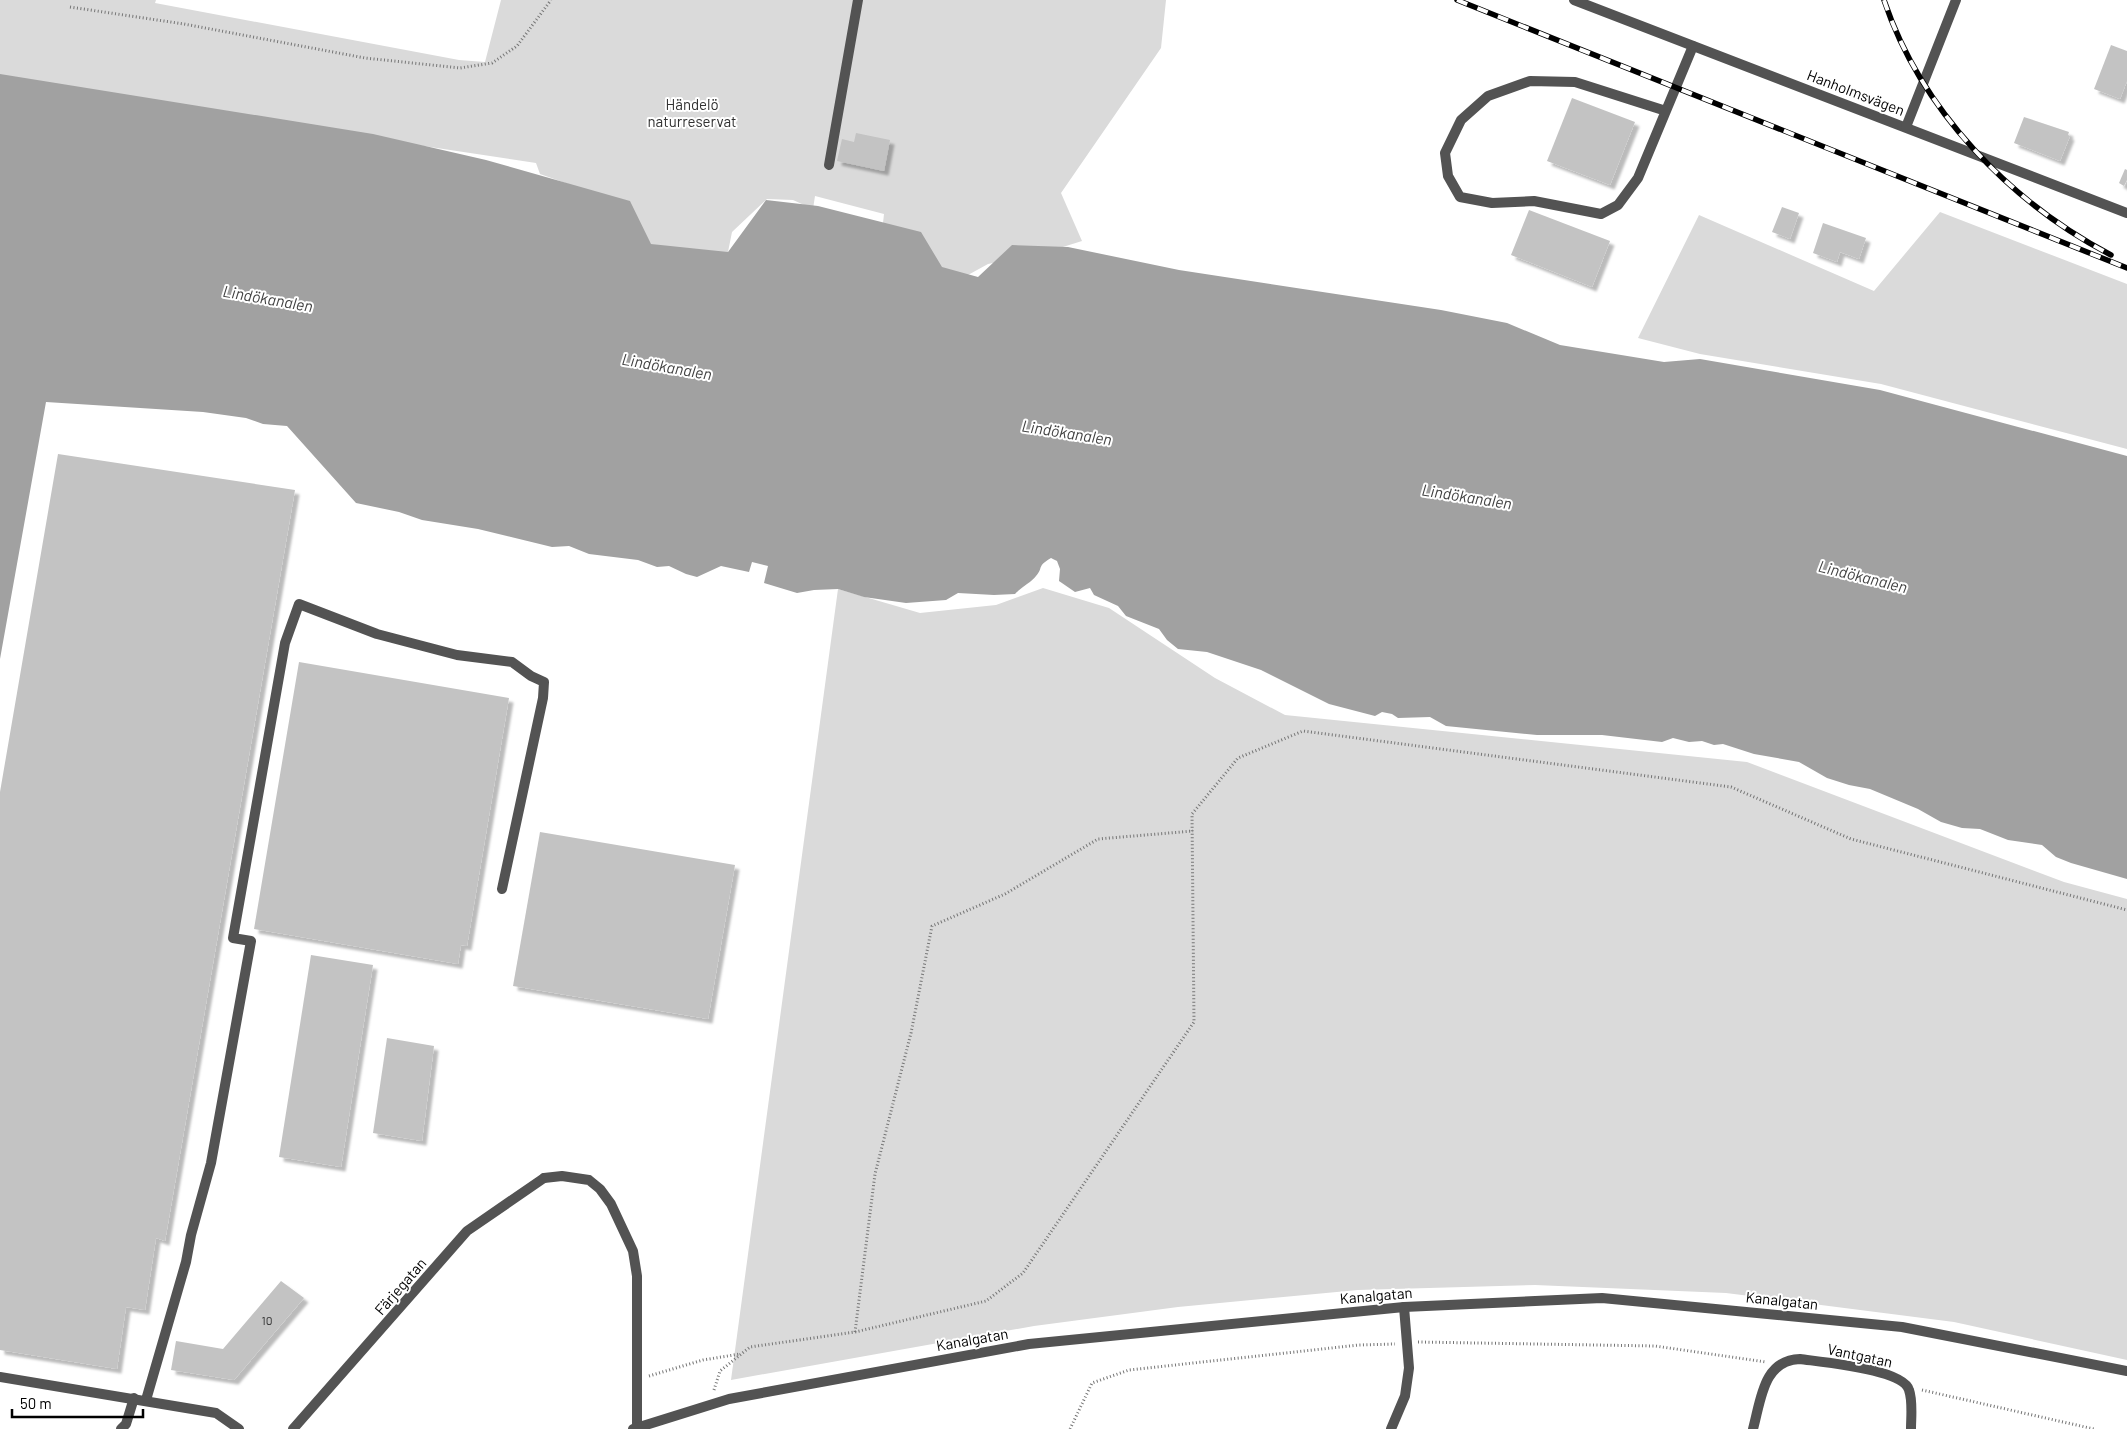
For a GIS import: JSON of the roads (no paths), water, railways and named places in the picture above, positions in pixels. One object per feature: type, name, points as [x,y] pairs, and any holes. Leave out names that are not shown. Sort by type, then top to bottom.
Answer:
[{"type":"street","points":[[829,164],[858,0]]},
{"type":"street","name":"Hanholmsvägen","points":[[1574,0],[2127,213]]},
{"type":"street","points":[[1906,127],[1956,0]]},
{"type":"street","points":[[1666,111],[1575,82],[1530,81],[1488,96],[1461,120],[1445,153],[1448,176],[1460,197],[1492,203],[1534,202],[1601,214],[1618,205],[1638,178],[1666,111],[1693,46]]},
{"type":"street","points":[[146,1400],[186,1262],[191,1235],[211,1163],[251,941],[233,938],[285,643],[299,604],[386,636],[457,655],[512,662],[531,676],[544,682],[543,698],[502,889]]},
{"type":"street","name":"Färjegatan","points":[[293,1429],[467,1231],[544,1178],[562,1176],[589,1180],[600,1189],[612,1204],[633,1251],[637,1276],[635,1428]]},
{"type":"street","name":"Kanalgatan","points":[[635,1428],[738,1397],[1029,1344],[1404,1307],[1602,1298],[1902,1327],[2127,1371]]},
{"type":"street","points":[[1392,1429],[1405,1396],[1409,1368],[1404,1307]]},
{"type":"street","name":"Vantgatan","points":[[1753,1429],[1771,1371],[1789,1359],[1800,1359],[1886,1374],[1905,1383],[1910,1391],[1912,1429]]},
{"type":"street","points":[[0,1376],[216,1413],[239,1429]]},
{"type":"street","points":[[121,1429],[126,1424],[134,1398]]},
{"type":"water","name":"Lindökanalen","points":[[0,74],[373,134],[486,160],[630,201],[651,244],[728,252],[766,200],[818,206],[921,232],[942,267],[978,277],[1012,245],[1068,247],[1179,270],[1441,310],[1507,323],[1560,345],[1664,362],[1700,359],[1880,390],[2127,456],[2127,879],[2056,857],[2042,845],[2008,840],[1980,829],[1962,828],[1941,822],[1918,809],[1870,789],[1827,778],[1799,762],[1754,754],[1723,744],[1714,745],[1702,741],[1689,742],[1673,738],[1662,742],[1602,735],[1537,735],[1446,726],[1430,717],[1398,718],[1392,714],[1382,712],[1375,716],[1329,704],[1261,670],[1207,652],[1178,649],[1167,640],[1159,629],[1126,616],[1118,606],[1094,595],[1090,588],[1075,592],[1059,581],[1060,569],[1057,561],[1051,558],[1042,565],[1034,578],[1015,594],[958,593],[946,600],[906,603],[864,597],[838,589],[797,593],[764,583],[768,566],[752,562],[749,572],[721,566],[697,577],[669,566],[657,567],[638,560],[589,554],[569,546],[552,547],[478,529],[422,520],[399,512],[356,503],[287,426],[263,424],[246,418],[203,412],[46,402],[0,659]]},
{"type":"railway","points":[[1457,0],[2127,268]]},
{"type":"railway","points":[[1884,0],[1900,40],[1921,79],[1945,115],[1973,149],[2038,208],[2074,233],[2111,255]]},
{"type":"park label","name":"Händelö naturreservat","points":[[692,112]]}]
